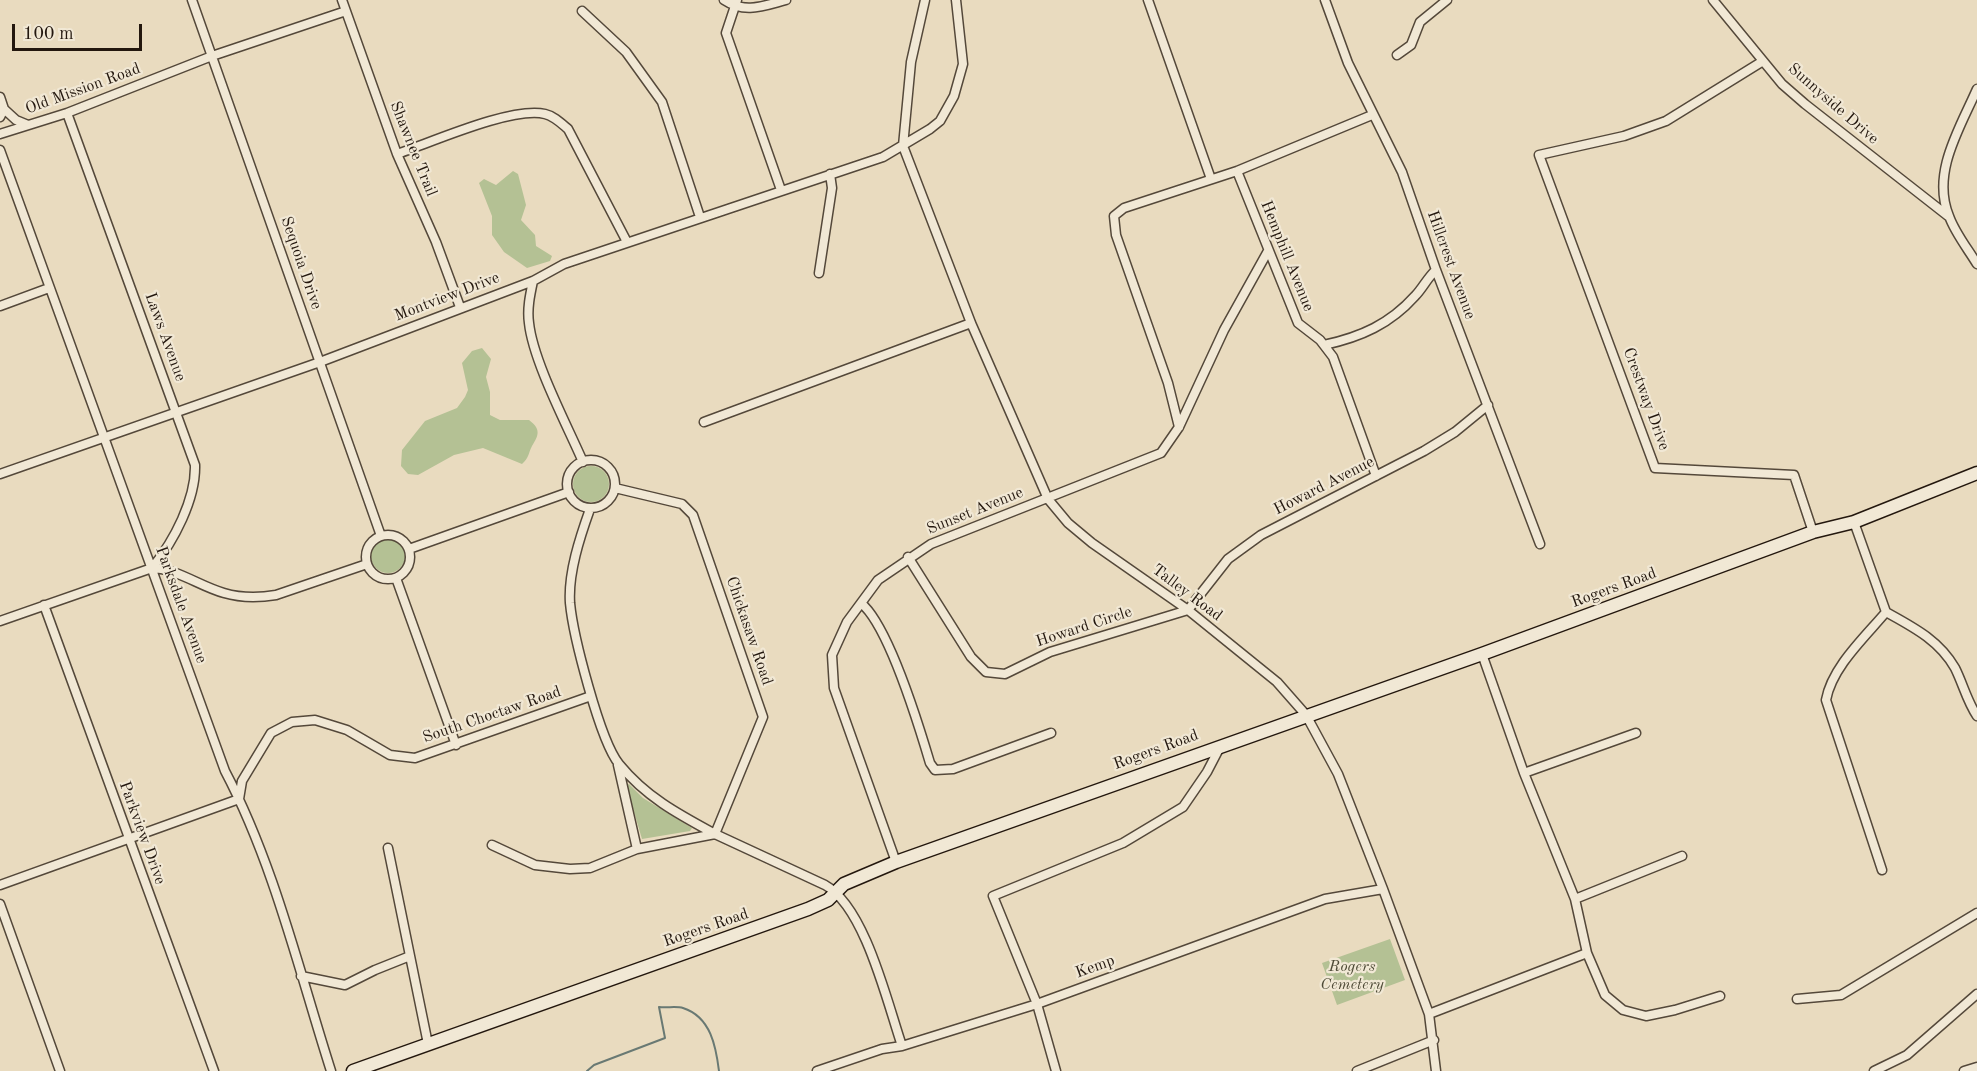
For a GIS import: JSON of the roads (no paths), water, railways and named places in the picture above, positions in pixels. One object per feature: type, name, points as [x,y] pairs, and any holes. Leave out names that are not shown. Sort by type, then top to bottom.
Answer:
[{"type":"street","name":"Sequoia Drive","points":[[192,0],[381,536]]},
{"type":"street","name":"Shawnee Trail","points":[[342,0],[397,154],[436,242],[460,307]]},
{"type":"street","points":[[724,0],[749,9],[786,0]]},
{"type":"street","name":"Talley Road","points":[[925,0],[910,72],[903,146],[971,323],[1048,499],[1068,523],[1092,543],[1188,610],[1277,682],[1306,715],[1338,774],[1429,1014],[1436,1071]]},
{"type":"street","points":[[903,146],[940,121],[954,96],[963,64],[956,0]]},
{"type":"street","points":[[1148,0],[1211,179]]},
{"type":"street","name":"Hillcrest Avenue","points":[[1325,0],[1348,63],[1402,172],[1436,270],[1540,544]]},
{"type":"street","points":[[1397,55],[1411,45],[1420,22],[1447,0]]},
{"type":"street","name":"Sunnyside Drive","points":[[1713,0],[1763,61],[1805,104],[1948,216]]},
{"type":"street","points":[[736,4],[726,33],[781,190]]},
{"type":"street","points":[[582,10],[626,52],[662,102],[700,217]]},
{"type":"street","name":"Old Mission Road","points":[[0,134],[67,113],[212,56],[346,11]]},
{"type":"street","name":"Crestway Drive","points":[[1763,61],[1666,121],[1624,136],[1539,155],[1655,468],[1794,475],[1813,532]]},
{"type":"street","points":[[1977,89],[1943,173],[1948,216],[1977,264]]},
{"type":"street","points":[[0,97],[2,113],[28,125]]},
{"type":"street","points":[[397,154],[508,116],[525,112],[553,117],[568,129],[627,243]]},
{"type":"street","name":"Laws Avenue","points":[[67,113],[191,447],[196,481],[163,554],[152,568]]},
{"type":"street","points":[[1179,427],[1168,383],[1116,235],[1114,216],[1124,208],[1237,171],[1372,115]]},
{"type":"street","name":"Montview Drive","points":[[0,474],[176,410],[320,362],[533,281],[564,264],[883,157],[903,146]]},
{"type":"street","name":"Parksdale Avenue","points":[[0,150],[225,771],[239,799],[289,934],[331,1071]]},
{"type":"street","name":"Hemphill Avenue","points":[[1237,171],[1298,323],[1324,345],[1333,357],[1376,476]]},
{"type":"street","points":[[819,273],[832,188],[830,174]]},
{"type":"street","name":"Sunset Avenue","points":[[896,862],[834,688],[832,655],[847,622],[878,580],[908,557],[968,527],[1048,499],[1161,453],[1179,427],[1224,330],[1268,251]]},
{"type":"street","points":[[1324,345],[1363,334],[1387,322],[1417,294],[1436,270]]},
{"type":"street","points":[[533,281],[529,300],[529,323],[537,355],[583,462]]},
{"type":"street","points":[[0,306],[49,288]]},
{"type":"street","points":[[704,422],[971,323]]},
{"type":"street","name":"Howard Avenue","points":[[1188,610],[1228,559],[1261,536],[1455,432],[1488,405]]},
{"type":"street","points":[[583,462],[601,462],[609,468],[614,476],[615,488],[605,504],[590,509],[580,506],[568,492],[570,474],[583,462]]},
{"type":"street","name":"Rogers Road","points":[[352,1071],[808,909],[828,900],[844,884],[896,862],[1482,654],[1813,532],[1854,522],[1977,473]]},
{"type":"street","name":"Chickasaw Road","points":[[615,488],[682,504],[693,514],[764,717],[715,834]]},
{"type":"street","points":[[409,549],[568,492]]},
{"type":"street","points":[[590,509],[575,561],[570,602],[591,696],[617,762],[637,849]]},
{"type":"street","points":[[1854,522],[1886,612],[1926,633],[1942,650],[1955,669],[1977,716]]},
{"type":"street","points":[[391,535],[401,539],[409,549],[410,562],[405,572],[396,578],[383,579],[372,573],[367,564],[366,554],[372,542],[381,536],[391,535]]},
{"type":"street","name":"Howard Circle","points":[[908,557],[971,657],[986,672],[1005,674],[1050,652],[1188,610]]},
{"type":"street","points":[[0,621],[152,568],[165,568],[222,592],[260,597],[276,596],[367,564]]},
{"type":"street","points":[[396,578],[456,745]]},
{"type":"street","points":[[861,603],[879,628],[895,662],[930,763],[935,770],[953,769],[1051,733]]},
{"type":"street","name":"Parkview Drive","points":[[44,605],[128,841],[214,1071]]},
{"type":"street","points":[[1882,870],[1826,700],[1828,688],[1855,648],[1886,612]]},
{"type":"street","points":[[1482,654],[1524,773],[1575,899],[1587,954],[1605,995],[1623,1010],[1646,1016],[1720,996]]},
{"type":"street","name":"South Choctaw Road","points":[[239,799],[242,781],[271,733],[292,722],[315,720],[347,730],[390,755],[415,758],[591,696]]},
{"type":"street","points":[[1524,773],[1636,733]]},
{"type":"street","points":[[1056,1071],[1037,1004],[993,896],[1123,843],[1183,807],[1207,772],[1221,745]]},
{"type":"street","points":[[617,762],[643,790],[669,810],[837,892],[848,905],[860,928],[902,1046]]},
{"type":"street","points":[[0,885],[128,841],[239,799]]},
{"type":"street","points":[[492,845],[535,865],[570,869],[590,868],[637,849],[715,834]]},
{"type":"street","points":[[388,848],[428,1044]]},
{"type":"street","points":[[1575,899],[1682,856]]},
{"type":"street","name":"Kemp","points":[[817,1071],[882,1049],[902,1046],[1037,1004],[1325,899],[1383,889]]},
{"type":"street","points":[[0,904],[60,1071]]},
{"type":"street","points":[[1797,999],[1841,995],[1977,913]]},
{"type":"street","points":[[1429,1014],[1587,954]]},
{"type":"street","points":[[301,976],[345,985],[375,969],[410,956]]},
{"type":"street","points":[[1874,1071],[1907,1054],[1977,994]]},
{"type":"street","points":[[1357,1071],[1434,1040]]},
{"type":"street","points":[[1964,1071],[1977,1067]]},
{"type":"waterway","points":[[587,1071],[594,1065],[665,1038],[659,1007],[683,1008],[700,1018],[714,1043],[719,1071]]},
{"type":"park label","name":"Rogers Cemetery","points":[[1352,976]]}]
